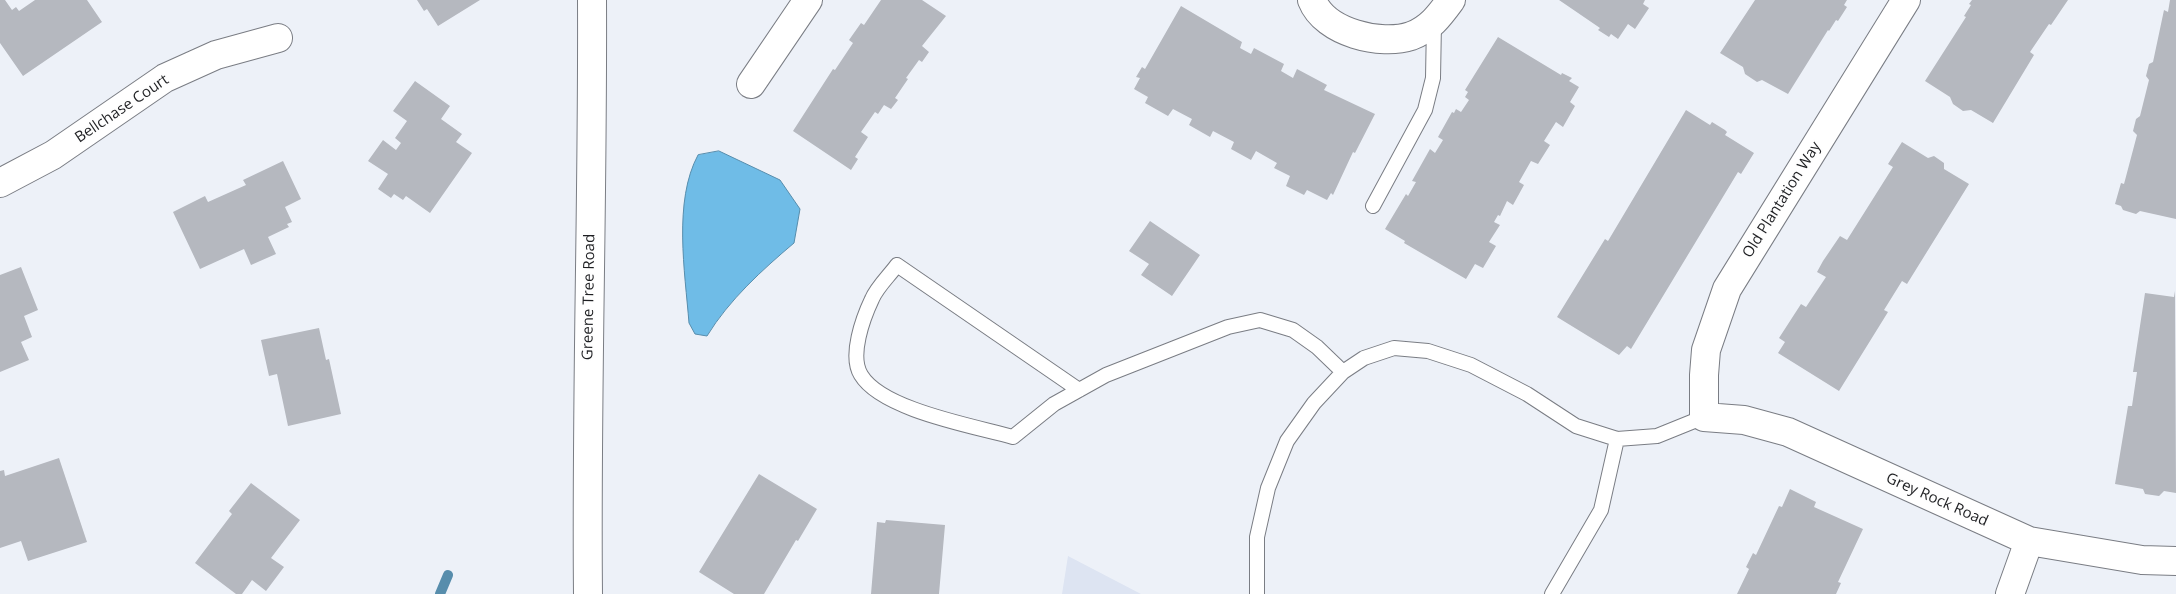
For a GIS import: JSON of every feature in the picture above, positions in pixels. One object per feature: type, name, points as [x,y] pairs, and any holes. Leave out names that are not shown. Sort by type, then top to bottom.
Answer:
[{"type":"street","name":"Greene Tree Road","points":[[588,594],[587,418],[592,0]]},
{"type":"street","points":[[751,84],[808,0]]},
{"type":"street","points":[[1312,0],[1329,21],[1352,34],[1382,39],[1411,36],[1434,23],[1451,0]]},
{"type":"street","name":"Old Plantation Way","points":[[1704,417],[1706,350],[1727,289],[1906,0]]},
{"type":"street","name":"Bellchase Court","points":[[0,183],[53,155],[165,78],[216,55],[278,38]]},
{"type":"street","name":"Grey Rock Road","points":[[1704,417],[1744,420],[1788,432],[2028,541],[2142,560],[2176,561]]},
{"type":"street","points":[[2010,594],[2028,541]]},
{"type":"lane","points":[[1373,206],[1425,110],[1433,78],[1434,23]]},
{"type":"lane","points":[[1080,390],[897,265],[872,297],[855,355],[860,375],[876,392],[902,406],[1013,437],[1054,404],[1080,390],[1106,375],[1169,348],[1228,327],[1260,320],[1293,330],[1317,347],[1343,372]]},
{"type":"lane","points":[[1257,594],[1257,537],[1268,488],[1287,441],[1314,403],[1343,372],[1364,358],[1394,348],[1428,352],[1471,365],[1527,394],[1576,426],[1617,439],[1657,436],[1704,417]]},
{"type":"lane","points":[[1552,594],[1601,510],[1617,439]]},
{"type":"shaded area","points":[[1068,556],[1141,594],[1062,594]]},
{"type":"water","points":[[719,151],[780,180],[800,209],[794,243],[758,275],[736,298],[707,336],[695,334],[689,323],[683,260],[683,215],[685,193],[690,173],[698,155]]},
{"type":"building","points":[[0,0],[5,0],[12,10],[16,7],[19,11],[35,0],[87,0],[102,22],[23,76],[0,43]]},
{"type":"building","points":[[417,0],[480,0],[438,26],[427,9],[424,11]]},
{"type":"building","points":[[881,0],[922,0],[946,16],[922,46],[929,52],[922,62],[919,60],[906,78],[908,79],[895,98],[898,100],[891,109],[884,105],[878,114],[875,112],[861,132],[868,137],[855,157],[858,159],[851,170],[793,131],[833,69],[835,70],[853,43],[849,40],[861,23],[864,25]]},
{"type":"building","points":[[1559,0],[1645,0],[1643,4],[1649,8],[1635,29],[1628,24],[1618,39],[1611,34],[1609,37],[1598,30],[1600,28]]},
{"type":"building","points":[[1755,0],[1847,0],[1844,5],[1847,7],[1838,21],[1836,20],[1828,30],[1788,94],[1762,80],[1757,82],[1745,74],[1743,67],[1720,53]]},
{"type":"building","points":[[1972,0],[2068,0],[2030,52],[2034,55],[1993,123],[1971,110],[1963,111],[1953,104],[1950,97],[1925,81],[1966,17],[1964,16]]},
{"type":"building","points":[[2170,0],[2176,0],[2176,219],[2140,211],[2136,214],[2123,210],[2121,206],[2115,204],[2121,183],[2124,184],[2137,135],[2133,131],[2136,119],[2140,116],[2149,80],[2146,76],[2149,64],[2153,62],[2164,10],[2168,12]]},
{"type":"building","points":[[1181,6],[1242,42],[1240,48],[1251,54],[1254,48],[1284,64],[1281,71],[1293,78],[1297,69],[1327,85],[1324,90],[1375,114],[1355,153],[1353,152],[1333,195],[1331,193],[1327,200],[1307,190],[1304,195],[1286,186],[1290,176],[1274,168],[1277,163],[1256,151],[1251,160],[1231,149],[1234,142],[1213,131],[1210,137],[1189,125],[1192,119],[1173,109],[1168,116],[1145,103],[1148,97],[1134,89],[1140,78],[1136,77],[1142,67],[1145,69]]},
{"type":"building","points":[[1498,37],[1561,75],[1562,73],[1572,78],[1569,81],[1579,87],[1570,102],[1575,106],[1563,127],[1556,122],[1544,141],[1550,145],[1538,164],[1531,161],[1519,182],[1524,185],[1513,205],[1507,201],[1500,216],[1498,215],[1494,222],[1500,225],[1489,242],[1496,246],[1483,268],[1475,264],[1466,279],[1404,243],[1405,241],[1385,229],[1406,194],[1408,196],[1416,182],[1412,181],[1430,149],[1435,153],[1443,140],[1438,137],[1452,112],[1454,113],[1456,109],[1461,112],[1469,100],[1465,97],[1468,92],[1465,90]]},
{"type":"building","points":[[415,81],[450,106],[441,119],[462,134],[456,142],[472,153],[430,213],[406,196],[403,200],[394,194],[391,198],[378,189],[388,174],[368,161],[383,140],[396,150],[401,143],[395,138],[407,121],[393,111]]},
{"type":"building","points":[[1686,110],[1710,125],[1712,122],[1725,130],[1727,132],[1725,135],[1754,153],[1741,174],[1738,172],[1631,349],[1627,346],[1619,355],[1557,317],[1605,239],[1608,241]]},
{"type":"building","points":[[1902,142],[1928,158],[1934,156],[1944,163],[1944,169],[1969,184],[1907,284],[1902,281],[1884,310],[1888,312],[1839,391],[1778,353],[1785,342],[1779,338],[1801,304],[1806,307],[1826,277],[1817,272],[1823,261],[1840,236],[1847,240],[1893,167],[1888,164]]},
{"type":"building","points":[[283,161],[301,199],[285,207],[292,222],[287,224],[289,227],[268,237],[276,254],[251,265],[244,249],[200,269],[173,212],[205,196],[208,202],[246,185],[243,180]]},
{"type":"building","points":[[1150,221],[1200,255],[1172,296],[1141,275],[1149,264],[1129,251]]},
{"type":"building","points":[[21,267],[38,310],[24,316],[32,337],[21,342],[29,360],[0,372],[0,275]]},
{"type":"building","points":[[2175,291],[2176,493],[2164,491],[2159,496],[2145,494],[2143,489],[2115,484],[2128,406],[2132,406],[2137,372],[2133,372],[2145,293],[2174,297]]},
{"type":"building","points":[[319,328],[326,360],[329,359],[341,414],[288,426],[277,374],[269,376],[261,340]]},
{"type":"building","points":[[59,458],[87,542],[28,561],[21,541],[0,548],[0,471],[4,470],[5,476]]},
{"type":"building","points":[[759,474],[817,509],[764,594],[734,594],[699,572]]},
{"type":"building","points":[[251,483],[300,520],[271,558],[284,567],[266,591],[252,580],[242,594],[236,594],[195,563],[232,514],[229,511]]},
{"type":"building","points":[[1790,489],[1816,502],[1814,507],[1863,529],[1838,582],[1841,583],[1836,594],[1737,594],[1749,569],[1746,567],[1753,553],[1756,555],[1779,506],[1782,507]]},
{"type":"building","points":[[886,520],[945,525],[939,594],[871,594],[877,522],[885,523]]},
{"type":"waterway","points":[[440,594],[448,575]]}]
